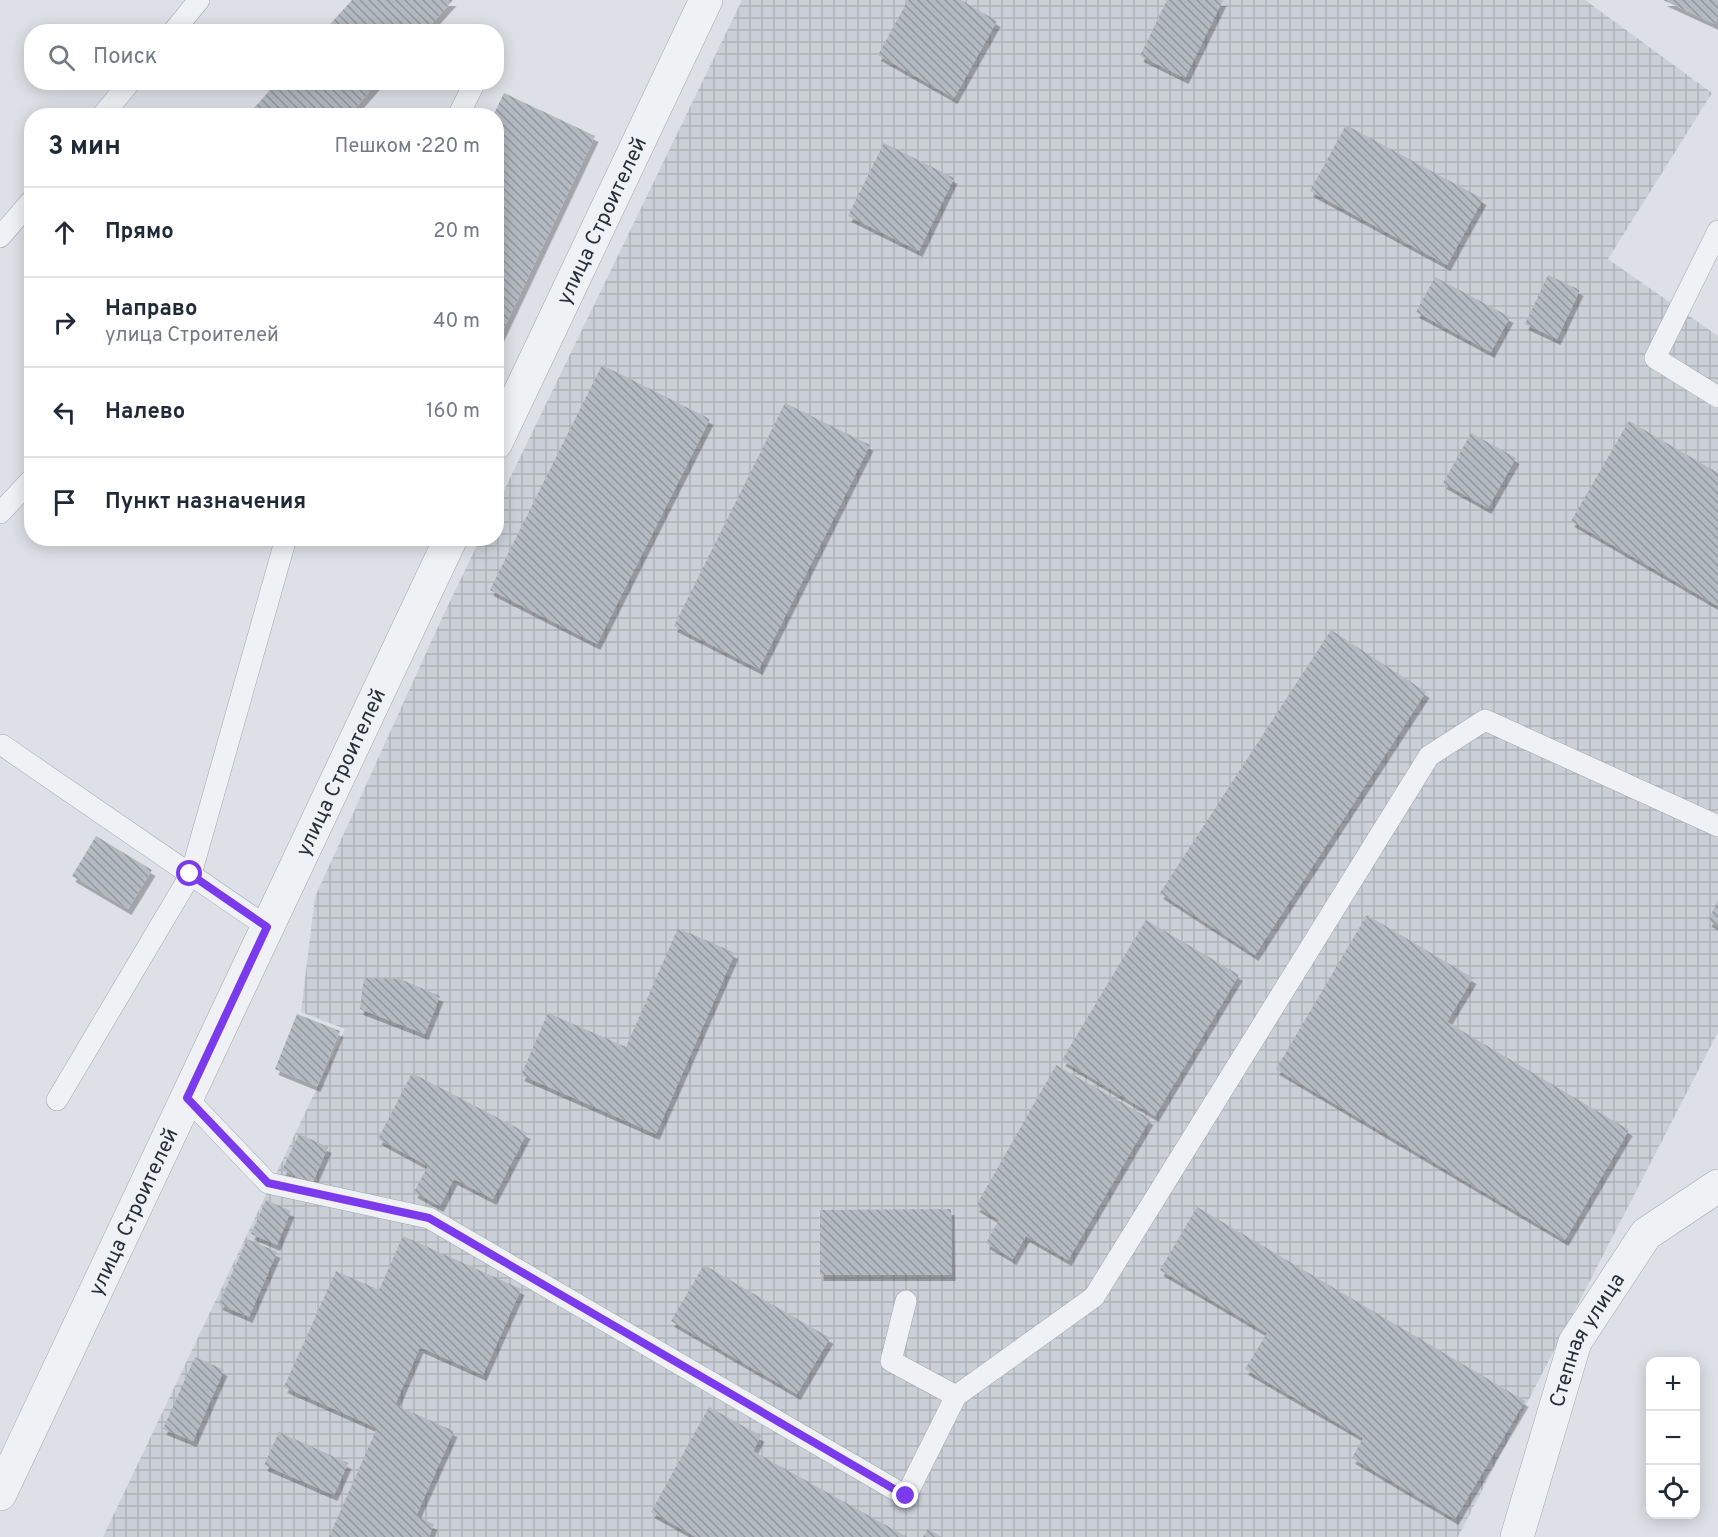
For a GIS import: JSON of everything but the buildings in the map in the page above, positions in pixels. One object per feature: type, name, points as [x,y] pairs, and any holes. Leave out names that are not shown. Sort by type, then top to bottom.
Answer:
[{"type":"street","name":"улица Строителей","points":[[504,426],[706,0]]},
{"type":"street","name":"улица Строителей","points":[[0,1494],[447,546]]},
{"type":"street","name":"Степная улица","points":[[1518,1537],[1575,1342],[1646,1234],[1717,1188]]},
{"type":"lane","points":[[180,24],[199,0]]},
{"type":"lane","points":[[109,108],[123,90]]},
{"type":"lane","points":[[462,108],[471,90]]},
{"type":"lane","points":[[0,237],[24,209]]},
{"type":"lane","points":[[1718,231],[1655,358],[1718,398]]},
{"type":"lane","points":[[0,513],[24,488]]},
{"type":"lane","points":[[57,1100],[190,874],[284,546]]},
{"type":"lane","points":[[187,1098],[268,1183],[429,1218],[906,1496],[956,1396],[1094,1297],[1429,756],[1485,720],[1718,826]]},
{"type":"lane","points":[[2,745],[267,927]]},
{"type":"lane","points":[[906,1301],[891,1361],[956,1396]]},
{"type":"shaded area","points":[[742,0],[1585,0],[1712,93],[1608,259],[1718,336],[1718,1032],[1458,1537],[103,1537],[345,1029],[301,1012],[315,897],[477,546],[504,546],[504,491]]},
{"type":"route","points":[[190,874],[267,927],[187,1098],[268,1183],[429,1218],[906,1496]]}]
